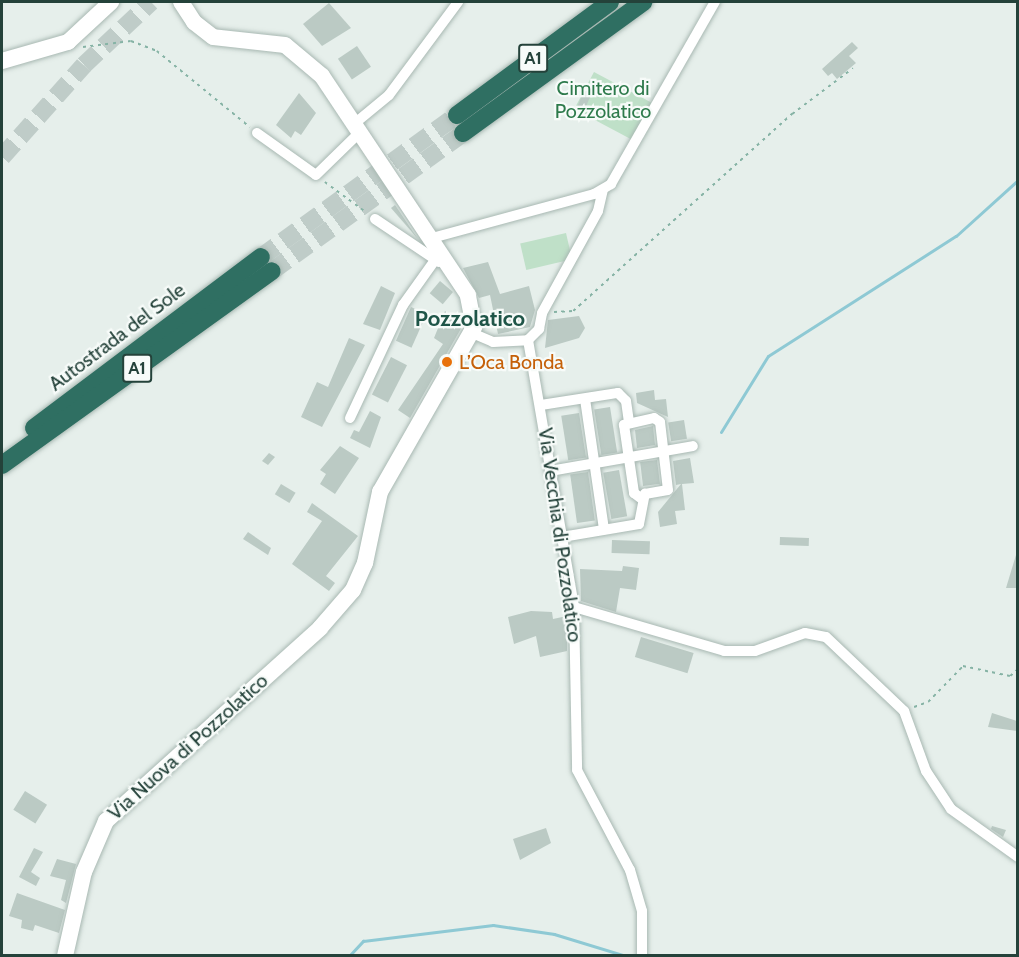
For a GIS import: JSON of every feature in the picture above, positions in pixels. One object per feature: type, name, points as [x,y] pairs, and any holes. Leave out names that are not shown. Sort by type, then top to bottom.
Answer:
[{"type":"highway","name":"A1","points":[[457,115],[610,2]]},
{"type":"highway","name":"A1","points":[[463,133],[643,2]]},
{"type":"highway","name":"Autostrada del Sole","points":[[2,453],[266,264],[2,465]]},
{"type":"main road","points":[[2,62],[68,42],[111,2]]},
{"type":"main road","points":[[181,2],[213,37],[277,43],[301,54],[357,129],[432,238],[439,261],[472,304],[472,333]]},
{"type":"main road","name":"Via Nuova di Pozzolatico","points":[[65,956],[84,872],[106,821],[346,601],[365,563],[380,492],[472,333]]},
{"type":"street","points":[[257,133],[316,175],[389,95],[458,2]]},
{"type":"street","points":[[432,238],[603,190],[617,177],[715,2]]},
{"type":"street","points":[[472,333],[493,342],[528,340],[539,329],[542,313],[598,211],[603,190]]},
{"type":"street","points":[[350,418],[403,305],[439,261],[375,219]]},
{"type":"street","name":"Via Vecchia di Pozzolatico","points":[[528,340],[574,607],[577,770],[630,870],[642,912],[642,956]]},
{"type":"street","points":[[541,405],[623,396],[629,422]]},
{"type":"street","points":[[585,399],[604,530]]},
{"type":"street","points":[[562,537],[639,524],[644,519],[642,499],[634,493],[624,425],[629,422],[657,419],[664,452],[668,490],[642,499]]},
{"type":"street","points":[[550,471],[693,446]]},
{"type":"street","points":[[574,607],[663,636],[743,653],[815,633],[904,711],[926,771],[951,809],[1017,857]]},
{"type":"path","points":[[75,49],[131,41],[157,51],[257,133]]},
{"type":"path","points":[[542,313],[573,311],[792,114],[853,68]]},
{"type":"path","points":[[316,175],[375,219]]},
{"type":"path","points":[[904,711],[928,702],[963,666],[1010,676],[1017,669]]},
{"type":"green space","name":"Cimitero di Pozzolatico","points":[[594,72],[653,103],[633,141],[574,109]]},
{"type":"green space","points":[[566,233],[572,259],[526,270],[520,244]]},
{"type":"building","points":[[329,3],[351,28],[322,46],[303,24]]},
{"type":"building","points":[[852,42],[858,48],[849,56],[856,63],[837,79],[832,73],[828,76],[822,69]]},
{"type":"building","points":[[357,46],[371,67],[352,80],[338,59]]},
{"type":"building","points":[[586,86],[593,89],[583,113],[576,110]]},
{"type":"building","points":[[299,93],[316,113],[301,135],[295,131],[291,138],[276,125]]},
{"type":"building","points":[[395,205],[418,239],[391,208]]},
{"type":"building","points":[[488,262],[500,294],[529,286],[535,310],[530,327],[498,334],[490,295],[479,298],[463,268]]},
{"type":"building","points":[[440,281],[453,292],[443,304],[430,293]]},
{"type":"building","points":[[381,286],[395,293],[380,330],[363,324]]},
{"type":"building","points":[[411,307],[427,314],[411,348],[396,341]]},
{"type":"building","points":[[445,311],[463,325],[410,418],[398,410],[443,344],[434,338]]},
{"type":"building","points":[[579,316],[585,328],[579,338],[545,348],[548,320]]},
{"type":"building","points":[[349,338],[365,345],[322,427],[301,417],[317,382],[328,387]]},
{"type":"building","points":[[391,357],[407,365],[388,403],[372,394]]},
{"type":"building","points":[[654,390],[655,400],[666,399],[668,417],[637,403],[636,393]]},
{"type":"building","points":[[610,407],[617,452],[601,455],[594,410]]},
{"type":"building","points":[[370,411],[381,417],[370,448],[350,438],[354,430],[359,432]]},
{"type":"building","points":[[579,413],[586,457],[568,460],[561,416]]},
{"type":"building","points":[[684,420],[687,439],[671,441],[668,423]]},
{"type":"building","points":[[653,426],[655,445],[637,448],[635,430]]},
{"type":"building","points":[[340,446],[359,458],[335,494],[320,484],[326,474],[320,470]]},
{"type":"building","points":[[269,453],[275,457],[268,465],[262,461]]},
{"type":"building","points":[[690,458],[694,483],[682,484],[685,510],[675,511],[677,524],[660,527],[658,512],[681,484],[676,485],[673,461]]},
{"type":"building","points":[[657,460],[660,484],[643,486],[640,462]]},
{"type":"building","points":[[619,470],[627,516],[611,519],[603,473]]},
{"type":"building","points":[[588,472],[595,521],[577,523],[570,475]]},
{"type":"building","points":[[281,484],[296,493],[289,503],[275,494]]},
{"type":"building","points":[[312,503],[358,536],[326,576],[335,583],[329,591],[292,564],[322,521],[307,512]]},
{"type":"building","points":[[248,532],[271,548],[268,555],[243,539]]},
{"type":"building","points":[[780,537],[809,538],[809,546],[780,545]]},
{"type":"building","points":[[612,540],[650,541],[650,554],[612,553]]},
{"type":"building","points":[[1016,555],[1017,588],[1006,588]]},
{"type":"building","points":[[623,566],[639,568],[636,590],[620,588],[616,612],[581,601],[580,569],[622,571]]},
{"type":"building","points":[[531,611],[552,612],[553,619],[567,616],[567,651],[540,657],[536,636],[514,644],[508,617]]},
{"type":"building","points":[[641,637],[694,653],[687,673],[635,657]]},
{"type":"building","points":[[992,713],[1017,721],[1017,731],[988,727]]},
{"type":"building","points":[[25,791],[47,805],[35,823],[13,810]]},
{"type":"building","points":[[992,826],[1006,830],[1003,837],[991,829]]},
{"type":"building","points":[[546,828],[551,843],[520,860],[513,839]]},
{"type":"building","points":[[34,848],[43,852],[31,872],[40,878],[36,886],[19,877]]},
{"type":"building","points":[[57,859],[76,864],[66,903],[61,900],[66,880],[50,876]]},
{"type":"building","points":[[17,893],[65,910],[59,933],[35,925],[33,931],[21,928],[22,920],[9,916]]},
{"type":"waterway","points":[[721,432],[768,356],[956,236],[1018,180]]},
{"type":"waterway","points":[[349,956],[363,941],[493,925],[554,934],[626,956]]},
{"type":"tunnel","points":[[2,157],[84,65],[151,2]]},
{"type":"tunnel","points":[[261,257],[457,115]]},
{"type":"tunnel","points":[[272,271],[463,133]]},
{"type":"place","name":"L’Oca Bonda","points":[[447,362]]},
{"type":"district","name":"Pozzolatico","points":[[470,319]]}]
